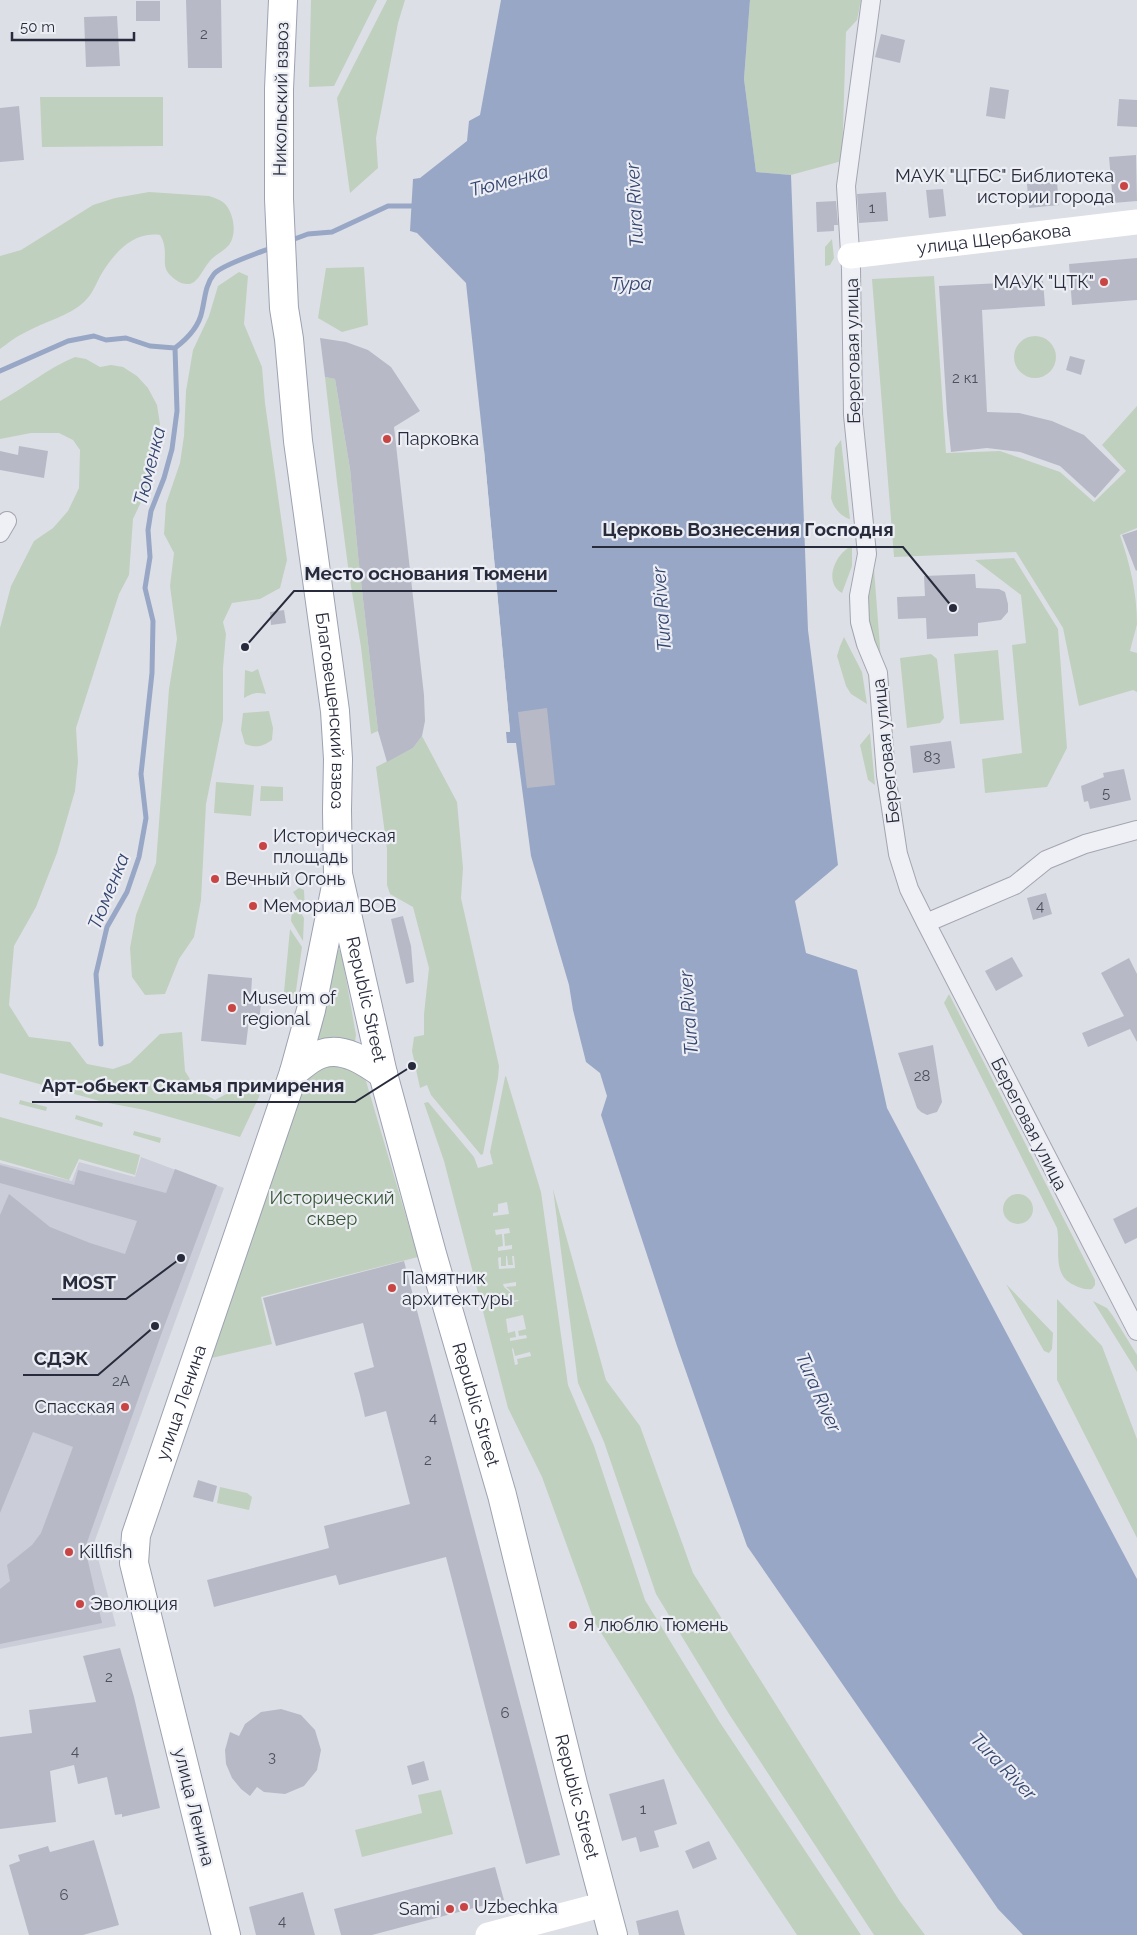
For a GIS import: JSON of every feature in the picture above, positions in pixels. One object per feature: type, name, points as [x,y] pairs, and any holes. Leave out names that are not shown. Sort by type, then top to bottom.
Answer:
[{"type":"main road","name":"Никольский взвоз","points":[[283,0],[279,89],[279,199],[284,308]]},
{"type":"main road","name":"Благовещенский взвоз","points":[[284,308],[289,339],[298,441],[336,711],[338,874]]},
{"type":"main road","name":"улица Ленина","points":[[226,1935],[134,1564],[136,1535],[294,1072],[311,1010],[338,874]]},
{"type":"main road","name":"Republic Street","points":[[338,874],[383,1074],[432,1254],[502,1495],[573,1784],[613,1935]]},
{"type":"main road","points":[[294,1072],[321,1054],[338,1052],[360,1060],[383,1074]]},
{"type":"street","name":"Береговая улица","points":[[871,0],[846,186],[850,256],[852,415],[867,554],[859,596],[860,622],[866,644],[878,672],[886,775],[898,854],[909,889],[926,923],[1137,1331]]},
{"type":"street","name":"улица Щербакова","points":[[850,256],[1137,222]]},
{"type":"street","points":[[926,923],[1015,885],[1046,860],[1085,844],[1137,830]]},
{"type":"street","points":[[488,1935],[605,1904]]},
{"type":"shaded area","points":[[141,1157],[224,1188],[94,1543],[116,1626],[0,1649],[0,1163],[72,1181],[79,1162],[135,1177]]},
{"type":"green space","points":[[311,0],[377,0],[334,86],[309,87]]},
{"type":"green space","points":[[387,0],[405,0],[398,23],[376,138],[378,168],[350,193],[337,98]]},
{"type":"green space","points":[[750,0],[861,0],[857,20],[846,32],[842,161],[791,175],[756,172],[744,79]]},
{"type":"green space","points":[[40,97],[163,97],[163,146],[42,147]]},
{"type":"green space","points":[[149,192],[209,196],[218,199],[229,209],[233,219],[234,230],[229,245],[211,260],[195,281],[186,284],[175,280],[166,270],[164,246],[160,235],[142,236],[119,251],[102,273],[90,296],[78,307],[33,328],[0,349],[0,256],[21,250],[93,205],[115,198]]},
{"type":"green space","points":[[832,239],[834,258],[830,265],[825,266],[825,247]]},
{"type":"green space","points":[[364,267],[368,325],[342,332],[318,318],[326,268]]},
{"type":"green space","points":[[239,272],[248,276],[244,324],[262,367],[265,403],[287,560],[280,588],[260,599],[232,603],[223,622],[226,634],[223,668],[223,720],[206,804],[201,900],[194,937],[179,959],[165,994],[145,995],[132,977],[130,948],[136,915],[156,863],[169,689],[177,639],[170,586],[174,553],[164,534],[166,504],[180,463],[184,436],[186,391],[193,350],[209,316],[218,286]]},
{"type":"green space","points":[[934,276],[946,453],[1000,451],[1060,472],[1094,502],[1126,471],[1102,445],[1137,406],[1137,528],[1120,535],[1130,568],[1136,601],[1137,624],[1130,651],[1137,653],[1137,692],[1133,690],[1079,706],[1063,628],[1016,552],[894,557],[872,279]]},
{"type":"green space","points":[[1039,336],[1047,339],[1053,345],[1056,357],[1053,369],[1047,375],[1031,378],[1023,375],[1017,369],[1014,353],[1017,345],[1023,339]]},
{"type":"green space","points":[[75,357],[86,359],[100,367],[111,365],[123,367],[137,376],[148,388],[157,405],[160,424],[150,483],[133,519],[129,575],[119,594],[76,728],[78,762],[75,791],[57,853],[36,907],[14,946],[9,1005],[29,1037],[70,1042],[87,1064],[113,1069],[130,1063],[160,1034],[182,1032],[185,1071],[196,1089],[215,1100],[247,1083],[262,1085],[259,1097],[240,1137],[145,1110],[103,1102],[0,1073],[0,628],[11,586],[34,541],[53,528],[68,511],[79,488],[80,450],[73,440],[59,433],[31,433],[0,439],[0,401]]},
{"type":"green space","points":[[325,377],[335,379],[350,469],[378,731],[371,734],[361,647],[337,482]]},
{"type":"green space","points":[[841,440],[850,519],[838,511],[831,498],[835,448]]},
{"type":"green space","points":[[852,546],[852,566],[842,593],[836,588],[832,576],[836,561]]},
{"type":"green space","points":[[1014,558],[1058,629],[1067,748],[1047,787],[985,793],[982,759],[1022,753],[1012,645],[1026,643],[1021,595],[975,560]]},
{"type":"green space","points":[[874,569],[881,660],[866,622],[868,585]]},
{"type":"green space","points":[[844,637],[862,672],[867,704],[851,694],[846,686],[837,656]]},
{"type":"green space","points":[[998,650],[1004,720],[960,724],[954,654]]},
{"type":"green space","points":[[931,654],[937,659],[944,718],[940,723],[907,728],[900,658]]},
{"type":"green space","points":[[258,669],[266,694],[255,693],[244,698],[245,670],[252,672]]},
{"type":"green space","points":[[269,711],[273,728],[272,740],[259,746],[245,744],[241,730],[243,713]]},
{"type":"green space","points":[[870,733],[875,785],[868,780],[860,745]]},
{"type":"green space","points":[[422,736],[457,802],[463,868],[461,898],[499,1066],[483,1154],[481,1155],[431,1095],[427,1085],[420,1088],[412,1051],[414,1037],[424,1035],[424,1014],[429,968],[413,907],[390,894],[387,885],[387,849],[376,767],[413,748]]},
{"type":"green space","points":[[216,782],[254,785],[251,816],[214,813]]},
{"type":"green space","points":[[261,786],[283,787],[283,801],[260,801]]},
{"type":"green space","points":[[299,888],[304,890],[305,910],[293,892]]},
{"type":"green space","points":[[293,900],[304,918],[303,941],[291,921]]},
{"type":"green space","points":[[290,929],[302,947],[294,1005],[284,992]]},
{"type":"green space","points":[[338,950],[341,950],[356,1035],[355,1042],[346,1044],[317,1040]]},
{"type":"green space","points":[[949,994],[1095,1280],[1095,1285],[1092,1289],[1076,1286],[1062,1275],[1058,1260],[1057,1228],[944,1003]]},
{"type":"green space","name":"Исторический сквер","points":[[331,1061],[359,1072],[366,1081],[418,1257],[261,1297],[272,1344],[207,1359],[303,1078]]},
{"type":"green space","points":[[505,1077],[541,1192],[568,1385],[594,1446],[645,1600],[719,1721],[861,1935],[797,1935],[675,1752],[595,1623],[542,1477],[508,1408],[444,1161],[424,1103],[428,1102],[474,1157],[478,1168],[493,1164],[490,1152]],"holes":[[[507,1202],[509,1214],[493,1216],[493,1213],[498,1212],[498,1204]],[[509,1228],[510,1233],[504,1234],[505,1246],[512,1245],[512,1249],[498,1251],[498,1247],[503,1246],[502,1234],[496,1235],[495,1230]],[[506,1256],[508,1265],[513,1265],[512,1256],[514,1256],[515,1268],[499,1269],[498,1258],[501,1257],[501,1266],[506,1266]],[[516,1282],[516,1286],[506,1287],[513,1293],[506,1301],[519,1301],[505,1304],[505,1301],[511,1293],[503,1284]],[[523,1315],[526,1329],[518,1331],[519,1336],[526,1335],[527,1338],[510,1341],[510,1338],[516,1337],[515,1331],[508,1333],[506,1319]],[[513,1348],[515,1356],[530,1352],[531,1356],[517,1359],[518,1364],[515,1365]]]},
{"type":"green space","points":[[20,1100],[47,1107],[46,1111],[19,1104]]},
{"type":"green space","points":[[76,1115],[103,1123],[102,1127],[75,1119]]},
{"type":"green space","points":[[0,1117],[140,1155],[135,1175],[79,1159],[69,1180],[0,1160]]},
{"type":"green space","points":[[134,1131],[161,1138],[160,1143],[133,1135]]},
{"type":"green space","points":[[553,1189],[606,1380],[640,1426],[693,1573],[899,1900],[925,1935],[874,1935],[729,1714],[656,1594],[604,1442],[578,1383]]},
{"type":"green space","points":[[1018,1194],[1029,1198],[1033,1209],[1029,1220],[1018,1224],[1007,1220],[1003,1209],[1007,1198]]},
{"type":"green space","points":[[1006,1284],[1053,1333],[1052,1349],[1049,1353],[1044,1351]]},
{"type":"green space","points":[[1057,1299],[1102,1346],[1137,1439],[1137,1538],[1057,1380]]},
{"type":"green space","points":[[1093,1301],[1107,1308],[1113,1316],[1137,1355],[1137,1372]]},
{"type":"green space","points":[[220,1487],[247,1493],[252,1497],[249,1510],[217,1503]]},
{"type":"green space","points":[[441,1790],[453,1834],[362,1857],[355,1830],[422,1813],[418,1795]]},
{"type":"water","name":"Тура","points":[[501,0],[750,0],[744,79],[756,172],[791,175],[808,630],[838,865],[795,901],[806,953],[857,970],[887,1108],[1137,1579],[1137,1935],[1023,1935],[998,1909],[747,1546],[677,1346],[601,1115],[607,1096],[600,1073],[586,1062],[569,985],[531,856],[516,743],[507,743],[506,732],[510,731],[484,450],[466,283],[417,233],[410,231],[413,179],[420,178],[467,141],[469,121],[480,115]]},
{"type":"pier","points":[[484,450],[510,732],[506,732],[482,451]]},
{"type":"building","points":[[186,0],[221,0],[222,68],[188,68]]},
{"type":"building","points":[[136,1],[160,1],[160,21],[136,21]]},
{"type":"building","points":[[117,16],[120,66],[86,67],[84,17]]},
{"type":"building","points":[[881,34],[905,40],[900,63],[875,57]]},
{"type":"building","points":[[990,87],[1009,90],[1005,119],[986,116]]},
{"type":"building","points":[[1119,99],[1137,100],[1137,127],[1117,126]]},
{"type":"building","points":[[19,106],[24,160],[0,162],[0,108]]},
{"type":"building","name":"МАУК \"ЦГБС\" Библиотека истории города","points":[[1136,155],[1137,201],[1113,203],[1109,157]]},
{"type":"building","points":[[1057,182],[1059,205],[1029,208],[1027,184]]},
{"type":"building","points":[[943,189],[946,216],[929,218],[926,190]]},
{"type":"building","points":[[886,192],[888,221],[859,223],[857,194]]},
{"type":"building","points":[[836,201],[838,225],[834,225],[834,231],[817,232],[816,202]]},
{"type":"building","name":"МАУК \"ЦТК\"","points":[[1137,258],[1137,300],[1072,305],[1069,264]]},
{"type":"building","points":[[1043,281],[1045,306],[982,310],[987,412],[1019,413],[1052,421],[1084,435],[1120,470],[1095,498],[1060,466],[1020,452],[987,448],[951,452],[939,286]]},
{"type":"building","points":[[320,338],[346,342],[368,350],[391,367],[420,411],[394,427],[424,695],[425,721],[422,736],[413,748],[387,762],[378,731],[350,469],[335,379],[325,377]]},
{"type":"building","points":[[1070,356],[1085,360],[1081,375],[1066,370]]},
{"type":"building","points":[[19,446],[48,451],[44,478],[0,470],[0,451],[18,455]]},
{"type":"building","points":[[1137,530],[1137,570],[1136,571],[1122,535]]},
{"type":"building","points":[[975,574],[976,588],[999,589],[1005,592],[1008,604],[1008,612],[1001,620],[978,623],[978,636],[927,639],[926,618],[898,619],[897,597],[925,596],[924,576]]},
{"type":"building","points":[[284,610],[286,623],[271,625],[270,612]]},
{"type":"building","points":[[547,708],[555,785],[527,788],[518,712]]},
{"type":"building","points":[[951,741],[955,768],[913,773],[910,746]]},
{"type":"building","points":[[1124,769],[1131,800],[1090,809],[1088,801],[1084,802],[1081,786],[1104,777],[1103,773]]},
{"type":"building","points":[[1046,893],[1052,914],[1033,920],[1027,898]]},
{"type":"building","points":[[403,916],[411,946],[414,982],[406,984],[391,919]]},
{"type":"building","points":[[1012,957],[1023,976],[996,991],[985,971]]},
{"type":"building","points":[[1129,958],[1137,974],[1137,1042],[1130,1029],[1088,1047],[1082,1033],[1124,1016],[1101,973]]},
{"type":"building","name":"Museum of regional","points":[[208,974],[252,978],[251,994],[262,996],[259,1021],[249,1020],[246,1045],[201,1041]]},
{"type":"building","points":[[933,1045],[942,1102],[937,1112],[927,1115],[917,1108],[898,1053]]},
{"type":"building","points":[[0,1165],[74,1185],[78,1170],[166,1193],[175,1169],[217,1185],[85,1548],[102,1623],[0,1644],[0,1589],[10,1581],[7,1565],[32,1545],[41,1533],[73,1447],[33,1432],[0,1513],[0,1215],[9,1194],[50,1227],[90,1243],[125,1254],[137,1221],[0,1183]]},
{"type":"building","points":[[1137,1207],[1137,1238],[1125,1244],[1113,1219]]},
{"type":"building","points":[[404,1261],[560,1855],[526,1864],[446,1557],[339,1585],[336,1575],[214,1607],[207,1580],[329,1548],[324,1526],[410,1504],[386,1411],[365,1417],[354,1373],[374,1367],[363,1323],[276,1346],[263,1298]]},
{"type":"building","points":[[198,1480],[217,1486],[213,1502],[193,1497]]},
{"type":"building","points":[[120,1648],[134,1697],[160,1808],[122,1817],[122,1814],[115,1815],[107,1777],[78,1784],[74,1765],[50,1771],[56,1822],[0,1829],[0,1737],[32,1733],[29,1710],[96,1702],[83,1656]]},
{"type":"building","points":[[281,1709],[301,1715],[315,1730],[321,1750],[317,1770],[304,1786],[285,1794],[264,1792],[257,1787],[250,1796],[232,1778],[226,1764],[225,1750],[230,1732],[239,1736],[245,1724],[261,1712]]},
{"type":"building","points":[[424,1761],[429,1780],[412,1785],[407,1766]]},
{"type":"building","points":[[664,1779],[677,1824],[654,1831],[659,1847],[640,1852],[636,1837],[622,1841],[609,1794]]},
{"type":"building","points":[[94,1840],[119,1925],[83,1935],[29,1935],[9,1865],[20,1861],[18,1855],[48,1846],[50,1852]]},
{"type":"building","points":[[709,1841],[717,1859],[693,1869],[685,1851]]},
{"type":"building","points":[[495,1867],[504,1900],[372,1935],[341,1935],[334,1909]]},
{"type":"building","points":[[303,1892],[315,1935],[256,1935],[249,1907]]},
{"type":"building","points":[[678,1910],[685,1935],[639,1935],[636,1921]]},
{"type":"waterway","name":"Тюменка","points":[[289,241],[308,234],[332,232],[388,206],[416,206]]},
{"type":"waterway","name":"Тюменка","points":[[101,1044],[96,974],[107,927],[127,892],[139,857],[146,818],[141,774],[152,673],[153,621],[145,588],[150,557],[148,530],[151,511],[164,478],[172,449],[177,411],[175,348],[188,337],[198,322],[207,287],[214,274],[233,263],[274,247]]},
{"type":"waterway","points":[[0,371],[68,341],[94,336],[106,340],[126,338],[150,346],[175,348]]},
{"type":"place","name":"МАУК \"ЦГБС\" Библиотека истории города","points":[[1124,186]]},
{"type":"place","name":"МАУК \"ЦТК\"","points":[[1104,282]]},
{"type":"place","name":"Парковка","points":[[387,439]]},
{"type":"place","name":"Церковь Вознесения Господня","points":[[953,608]]},
{"type":"place","name":"Место основания Тюмени","points":[[245,647]]},
{"type":"place","name":"Историческая площадь","points":[[263,846]]},
{"type":"place","name":"Вечный Огонь","points":[[215,879]]},
{"type":"place","name":"Мемориал ВОВ","points":[[253,906]]},
{"type":"place","name":"Museum of regional","points":[[232,1008]]},
{"type":"place","name":"Арт-обьект Скамья примирения","points":[[412,1066]]},
{"type":"place","name":"MOST","points":[[181,1258]]},
{"type":"place","name":"Памятник архитектуры","points":[[392,1288]]},
{"type":"place","name":"СДЭК","points":[[155,1326]]},
{"type":"place","name":"Спасская","points":[[125,1407]]},
{"type":"place","name":"Killfish","points":[[69,1552]]},
{"type":"place","name":"Эволюция","points":[[80,1604]]},
{"type":"place","name":"Я люблю Тюмень","points":[[573,1625]]},
{"type":"place","name":"Uzbechka","points":[[464,1907]]},
{"type":"place","name":"Sami","points":[[450,1909]]},
{"type":"water label","name":"Tura River","points":[[634,205]]},
{"type":"water label","name":"Tura River","points":[[661,609]]},
{"type":"water label","name":"Tura River","points":[[688,1013]]},
{"type":"water label","name":"Tura River","points":[[819,1392]]},
{"type":"water label","name":"Tura River","points":[[1004,1766]]}]
